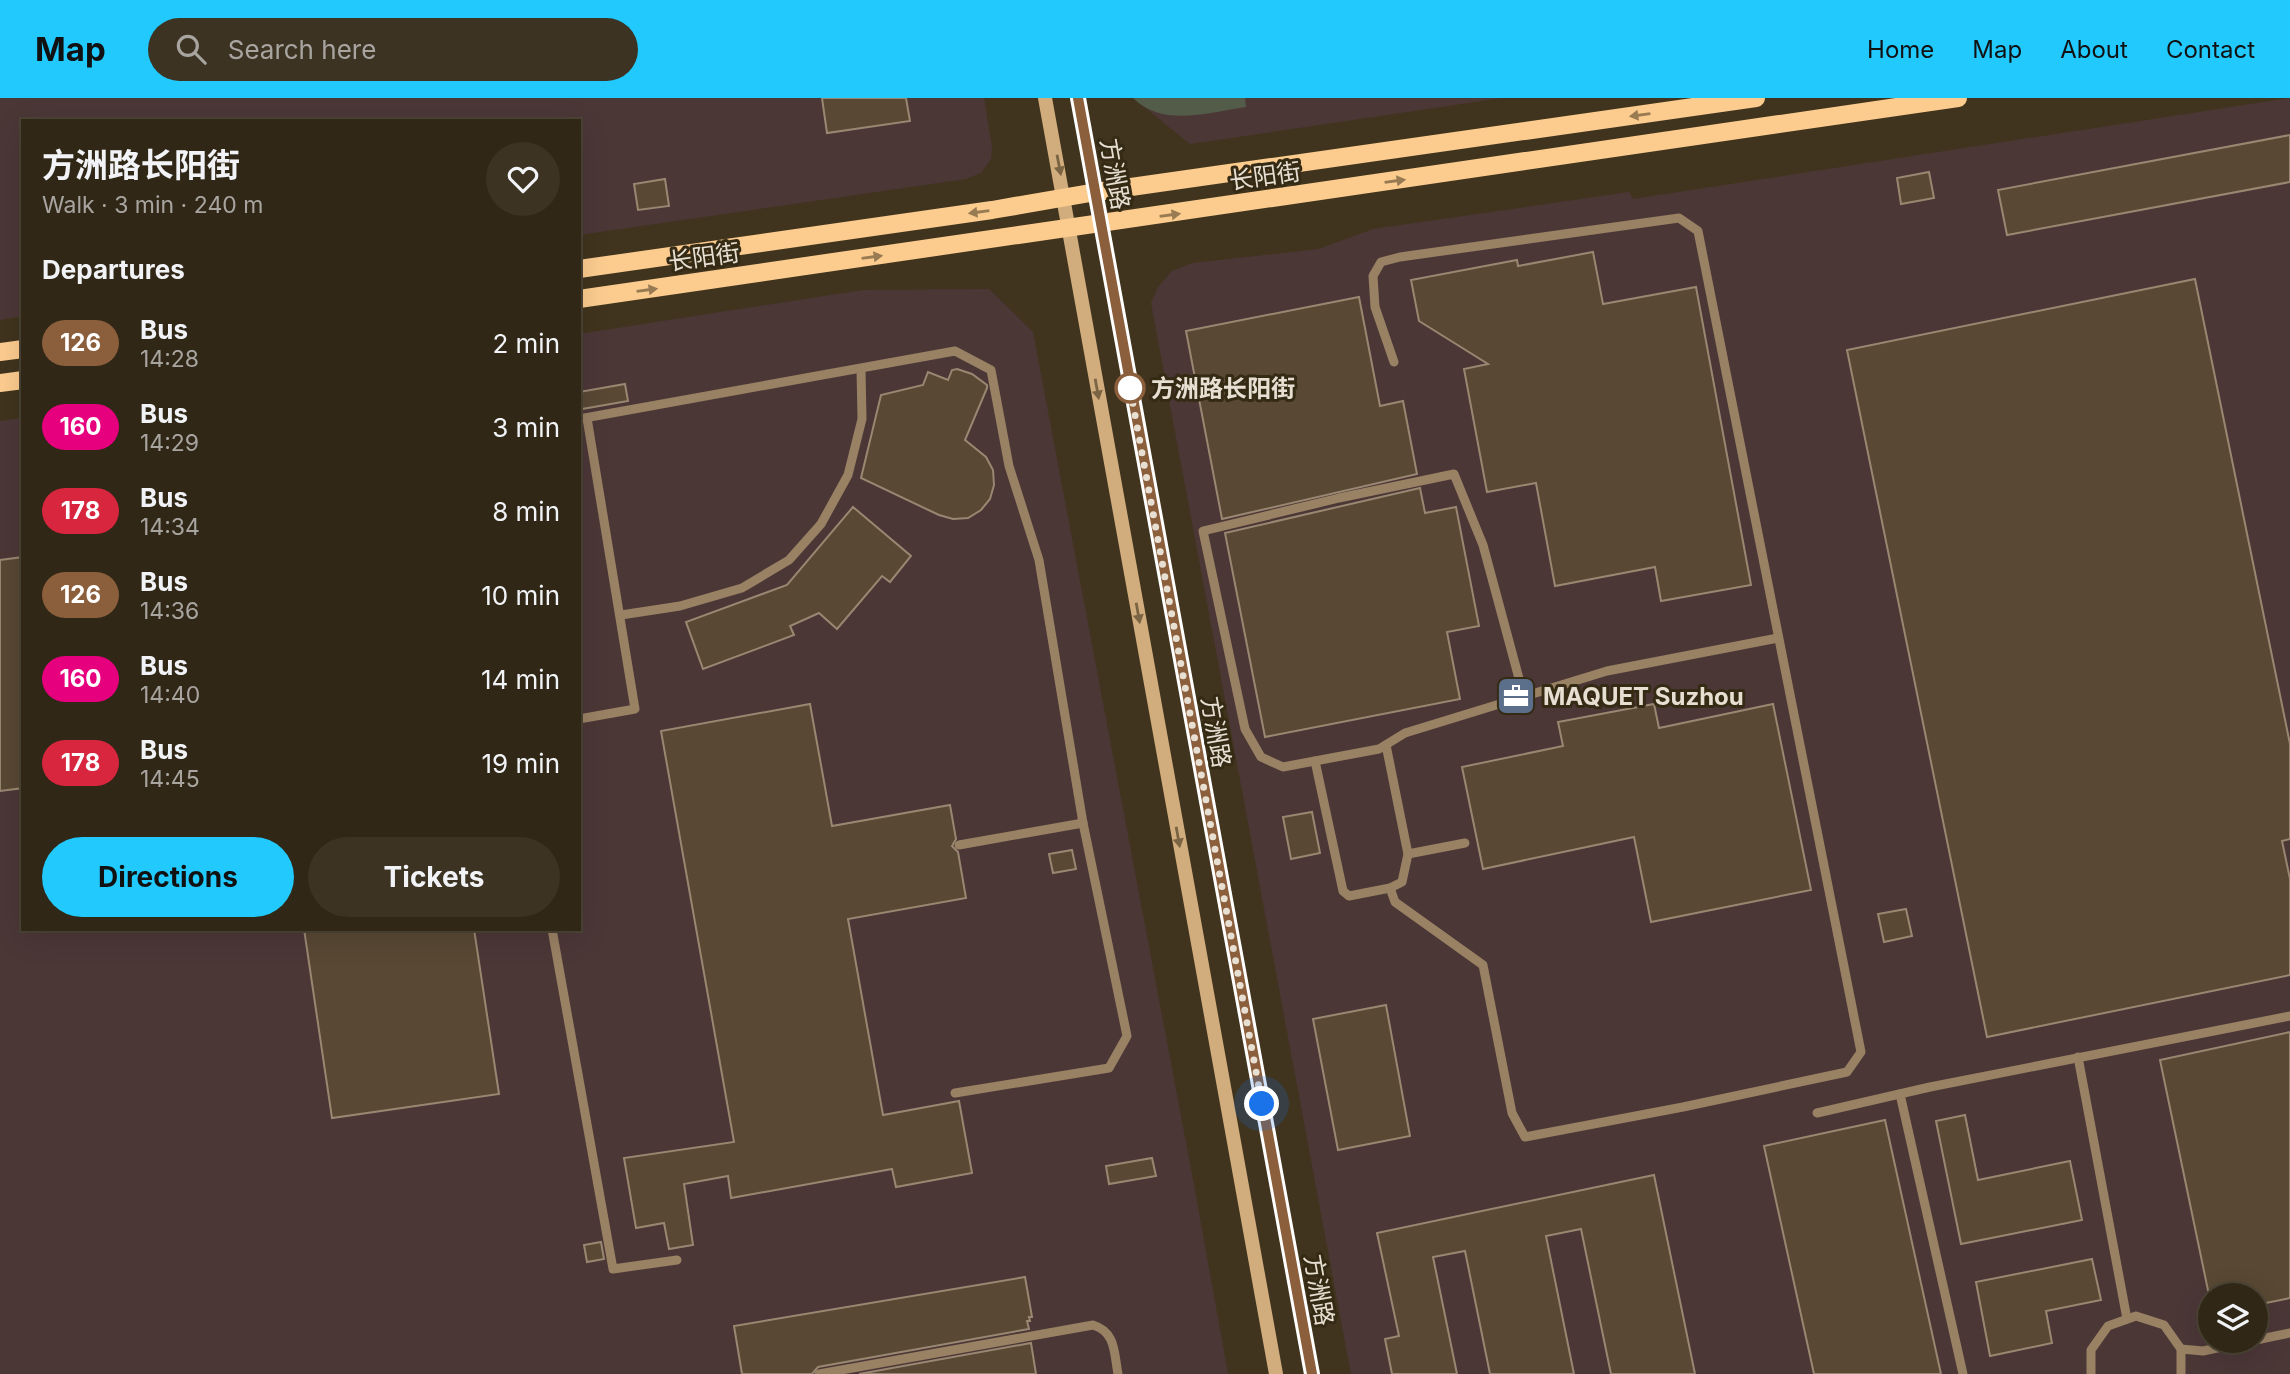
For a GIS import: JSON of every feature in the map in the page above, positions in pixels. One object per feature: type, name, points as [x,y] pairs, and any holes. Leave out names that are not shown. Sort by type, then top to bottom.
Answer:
[{"type":"main road","points":[[1045,98],[1276,1374]]},
{"type":"main road","name":"方洲路","points":[[1078,98],[1312,1374]]},
{"type":"main road","name":"长阳街","points":[[581,269],[1756,98]]},
{"type":"main road","name":"长阳街","points":[[581,299],[1958,98]]},
{"type":"main road","points":[[0,352],[21,349]]},
{"type":"main road","points":[[0,383],[21,380]]},
{"type":"lane","points":[[1391,888],[1395,902],[1483,964],[1513,1113],[1525,1137],[1847,1072],[1861,1052],[1698,231],[1678,218],[1400,257],[1381,262],[1373,276],[1375,307],[1394,362]]},
{"type":"lane","points":[[581,719],[635,709],[621,615],[583,419],[955,351],[991,370],[1009,466],[1039,560],[1083,823],[1126,1036],[1109,1068],[955,1093]]},
{"type":"lane","points":[[621,615],[680,606],[742,588],[789,560],[821,524],[848,475],[862,419],[861,369]]},
{"type":"lane","points":[[1524,697],[1483,545],[1454,474],[1203,531],[1245,729],[1261,757],[1283,767],[1379,749],[1405,733],[1524,697],[1607,671],[1778,638]]},
{"type":"lane","points":[[1315,761],[1343,891],[1349,896],[1391,888],[1402,882],[1408,854],[1386,745]]},
{"type":"lane","points":[[959,845],[1083,823]]},
{"type":"lane","points":[[1408,854],[1465,843]]},
{"type":"lane","points":[[552,931],[613,1269],[677,1261]]},
{"type":"lane","points":[[1817,1113],[2078,1057],[2290,1016]]},
{"type":"lane","points":[[2078,1057],[2127,1319]]},
{"type":"lane","points":[[1900,1094],[1963,1374]]},
{"type":"lane","points":[[2091,1374],[2091,1350],[2108,1326],[2136,1316],[2164,1325],[2181,1349],[2181,1374]]},
{"type":"lane","points":[[819,1374],[1093,1325],[1103,1328],[1111,1337],[1118,1374]]},
{"type":"lane","points":[[2268,1337],[2290,1333]]},
{"type":"lane","points":[[2181,1349],[2198,1351]]},
{"type":"shaded area","points":[[0,98],[984,98],[992,147],[991,159],[981,173],[966,179],[581,235],[581,119],[21,119],[21,316],[0,320]]},
{"type":"shaded area","points":[[1133,98],[1502,98],[1190,144]]},
{"type":"shaded area","points":[[2290,98],[2290,1374],[1351,1374],[1151,303],[1158,287],[1172,271],[1192,263],[1319,249],[1373,229],[1629,192],[1633,199]]},
{"type":"shaded area","points":[[989,289],[1033,332],[1228,1374],[0,1374],[0,421],[21,418],[21,931],[581,931],[581,334],[863,290]]},
{"type":"green space","points":[[1133,98],[1245,98],[1246,107],[1187,116],[1172,115],[1158,113]]},
{"type":"building","points":[[822,98],[906,98],[910,121],[827,133]]},
{"type":"building","points":[[2290,135],[2290,182],[2007,235],[1998,190]]},
{"type":"building","points":[[1929,172],[1934,198],[1901,204],[1897,178]]},
{"type":"building","points":[[665,179],[669,206],[638,210],[634,184]]},
{"type":"building","points":[[1593,252],[1603,304],[1696,287],[1751,585],[1661,601],[1655,567],[1555,586],[1536,483],[1487,492],[1464,369],[1488,364],[1419,321],[1411,280],[1517,260],[1518,266]]},
{"type":"building","points":[[2195,279],[2290,744],[2290,839],[2282,841],[2290,879],[2290,975],[1987,1037],[1847,350]]},
{"type":"building","points":[[1359,297],[1380,406],[1403,401],[1417,474],[1222,519],[1186,331]]},
{"type":"building","points":[[952,370],[972,374],[987,385],[965,440],[986,457],[993,470],[994,485],[990,499],[981,510],[968,518],[953,519],[861,478],[881,395],[923,385],[928,372],[948,380]]},
{"type":"building","points":[[625,384],[628,401],[582,409],[581,392]]},
{"type":"building","points":[[1420,488],[1425,513],[1456,507],[1479,626],[1447,632],[1460,699],[1265,737],[1225,533]]},
{"type":"building","points":[[853,507],[911,556],[890,582],[882,576],[837,629],[819,613],[790,626],[794,635],[703,669],[686,622],[787,585]]},
{"type":"building","points":[[21,557],[21,788],[0,791],[0,560]]},
{"type":"building","points":[[810,704],[832,826],[950,805],[956,839],[952,846],[958,852],[966,898],[848,919],[883,1115],[959,1101],[972,1173],[896,1187],[892,1169],[731,1198],[728,1176],[684,1184],[693,1245],[669,1249],[664,1223],[636,1228],[624,1158],[734,1142],[661,731]]},
{"type":"building","points":[[1654,704],[1659,728],[1773,704],[1811,890],[1651,922],[1634,837],[1483,869],[1462,767],[1563,746],[1558,722]]},
{"type":"building","points":[[1312,812],[1320,853],[1291,859],[1283,817]]},
{"type":"building","points":[[1072,850],[1076,869],[1053,873],[1049,854]]},
{"type":"building","points":[[1906,909],[1912,936],[1884,942],[1878,914]]},
{"type":"building","points":[[304,931],[474,931],[499,1094],[332,1118]]},
{"type":"building","points":[[1386,1005],[1410,1136],[1338,1150],[1313,1019]]},
{"type":"building","points":[[2290,1032],[2290,1298],[2268,1303],[2268,1283],[2206,1283],[2160,1060]]},
{"type":"building","points":[[1965,1115],[1978,1180],[2070,1161],[2082,1220],[1961,1244],[1936,1121]]},
{"type":"building","points":[[1885,1120],[1941,1374],[1814,1374],[1764,1146]]},
{"type":"building","points":[[1152,1158],[1156,1176],[1109,1184],[1106,1166]]},
{"type":"building","points":[[1654,1175],[1695,1374],[1611,1374],[1581,1229],[1546,1236],[1574,1374],[1490,1374],[1465,1251],[1433,1257],[1457,1374],[1392,1374],[1385,1339],[1399,1336],[1377,1233]]},
{"type":"building","points":[[601,1242],[604,1259],[587,1262],[584,1245]]},
{"type":"building","points":[[2092,1259],[2101,1300],[2046,1311],[2052,1343],[1990,1356],[1976,1282]]},
{"type":"building","points":[[1025,1277],[1032,1317],[1027,1321],[1029,1329],[818,1367],[812,1374],[742,1374],[734,1326]]},
{"type":"building","points":[[1031,1343],[1036,1374],[859,1374]]},
{"type":"bus line","name":"126","points":[[1078,98],[1312,1374]]},
{"type":"place","name":"方洲路长阳街","points":[[1130,388]]},
{"type":"place","name":"MAQUET Suzhou","points":[[1516,696]]},
{"type":"route","points":[[1130,388],[1128,377],[1262,1104]]}]
